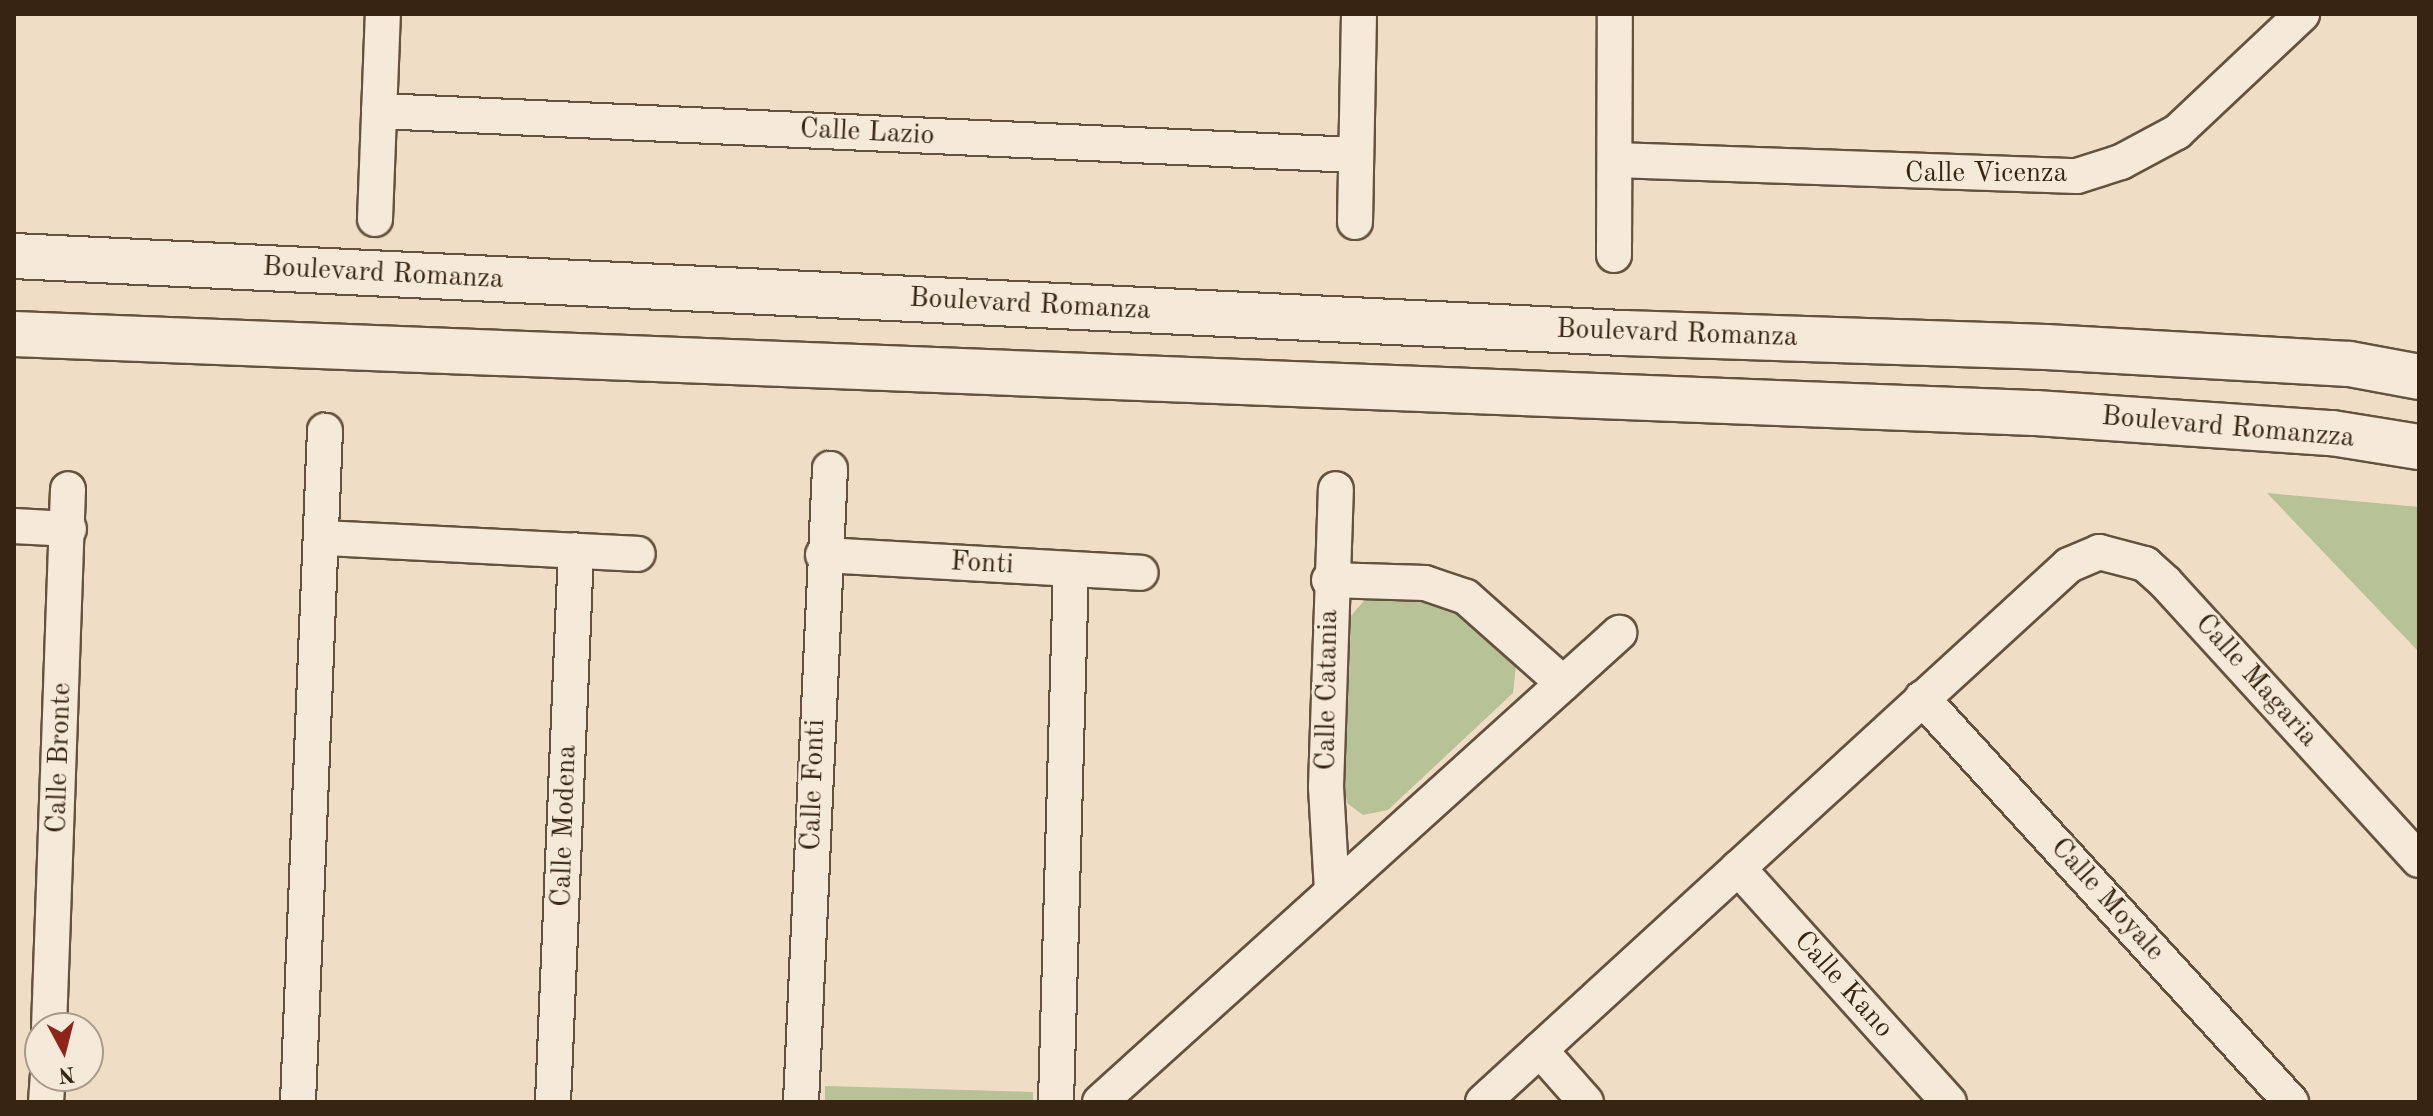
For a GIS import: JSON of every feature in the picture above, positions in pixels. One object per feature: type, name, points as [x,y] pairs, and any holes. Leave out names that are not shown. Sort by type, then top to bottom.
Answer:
[{"type":"main road","name":"Boulevard Romanza","points":[[14,256],[1624,333],[2046,347]]},
{"type":"main road","points":[[14,334],[2036,413],[2046,347],[2349,364],[2419,377]]},
{"type":"main road","name":"Boulevard Romanzza","points":[[2036,413],[2332,433],[2419,447]]},
{"type":"street","points":[[375,219],[383,14]]},
{"type":"street","points":[[1355,222],[1359,14]]},
{"type":"street","points":[[1614,255],[1615,14]]},
{"type":"street","name":"Calle Vicenza","points":[[1615,160],[2077,176],[2121,162],[2177,132],[2302,14]]},
{"type":"street","name":"Calle Lazio","points":[[379,111],[1355,155]]},
{"type":"street","points":[[298,1102],[324,538],[325,431]]},
{"type":"street","name":"Calle Fonti","points":[[801,1102],[823,555],[830,469]]},
{"type":"street","name":"Calle Bronte","points":[[50,1012],[69,529],[68,489]]},
{"type":"street","name":"Calle Catania","points":[[1332,891],[1329,580],[1336,489]]},
{"type":"street","points":[[14,526],[69,529]]},
{"type":"street","points":[[324,538],[638,554]]},
{"type":"street","name":"Calle Modena","points":[[553,1102],[576,550]]},
{"type":"street","name":"Calle Magaria","points":[[1922,698],[2069,565],[2099,552],[2145,564],[2419,860]]},
{"type":"street","name":"Fonti","points":[[823,555],[1140,573]]},
{"type":"street","points":[[1056,1102],[1071,569]]},
{"type":"street","points":[[1329,580],[1425,583],[1466,597],[1563,683]]},
{"type":"street","points":[[1100,1102],[1619,633]]},
{"type":"street","points":[[1483,1102],[1922,698]]},
{"type":"street","name":"Calle Moyale","points":[[1922,698],[2291,1102]]},
{"type":"street","name":"Calle Kano","points":[[1738,868],[1949,1102]]},
{"type":"street","points":[[1540,1050],[1586,1102]]},
{"type":"green space","points":[[2267,493],[2419,507],[2419,652]]},
{"type":"green space","points":[[1368,596],[1458,599],[1516,665],[1513,693],[1388,810],[1363,815],[1347,803],[1345,788],[1351,616]]},
{"type":"green space","points":[[825,1086],[1033,1092],[1033,1102],[825,1102]]}]
